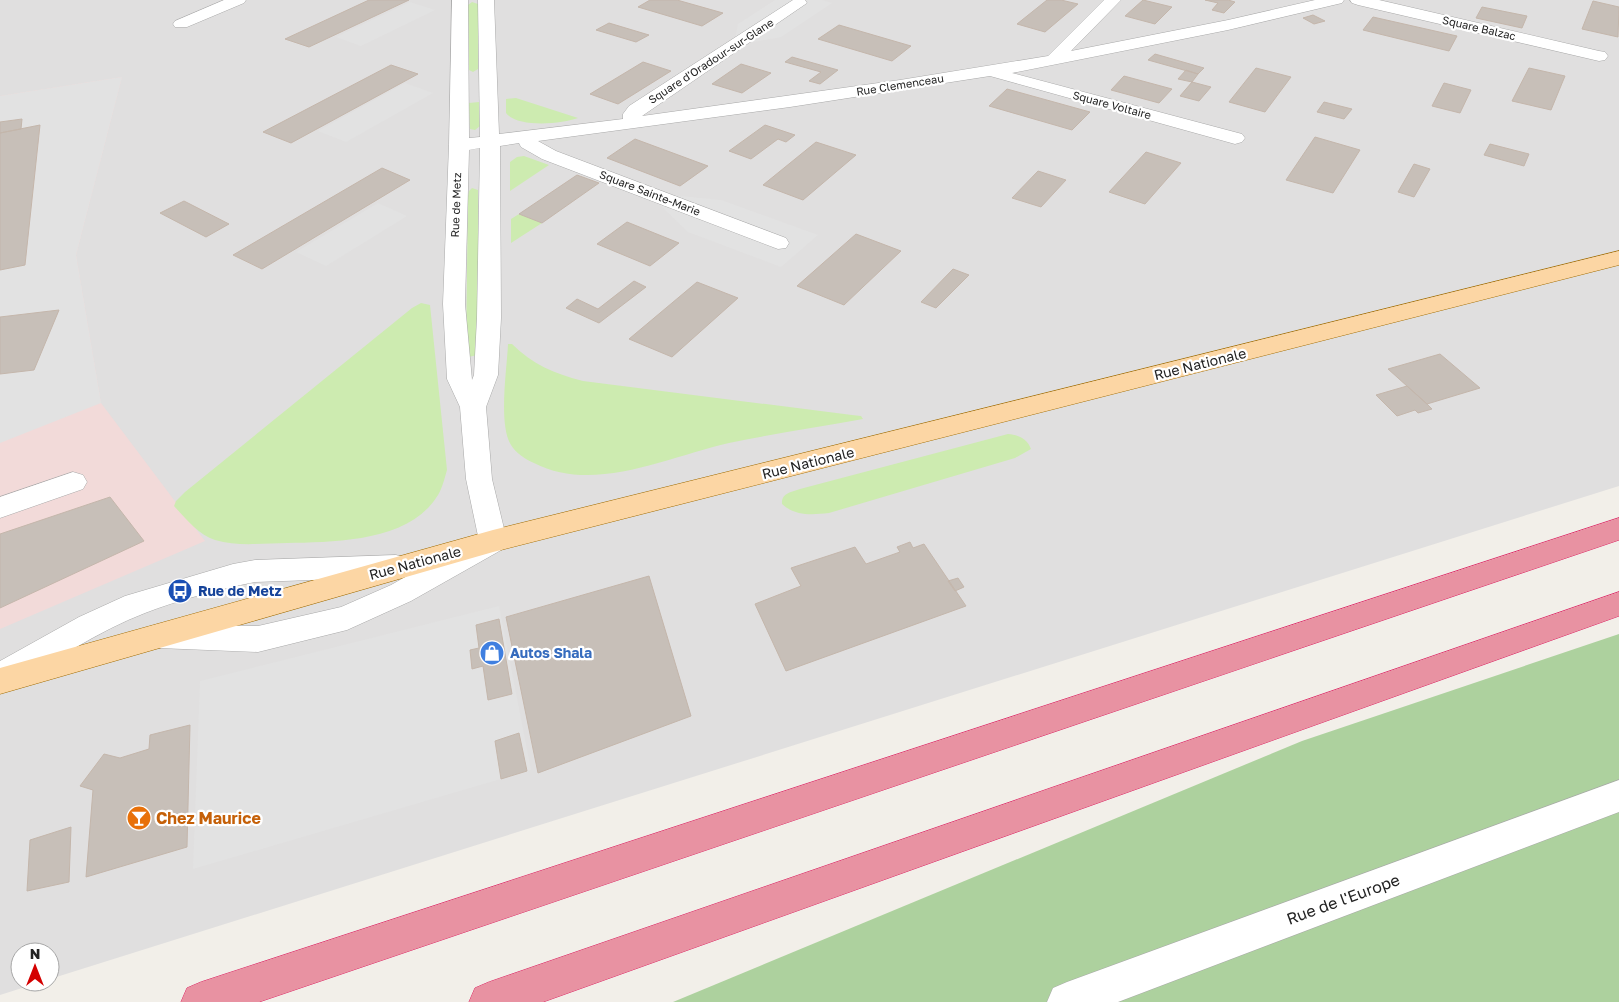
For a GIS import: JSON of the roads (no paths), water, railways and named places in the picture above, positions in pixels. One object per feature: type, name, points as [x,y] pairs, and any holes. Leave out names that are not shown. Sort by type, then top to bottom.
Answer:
[{"type":"highway","points":[[201,1002],[1619,529]]},
{"type":"highway","points":[[489,1002],[1619,604]]},
{"type":"main road","name":"Rue Nationale","points":[[0,681],[493,541],[1619,258]]},
{"type":"street","points":[[181,24],[238,0]]},
{"type":"street","name":"Rue de Metz","points":[[460,0],[459,145],[454,304],[456,353],[460,379],[473,407],[479,479],[493,541]]},
{"type":"street","name":"Rue de Metz","points":[[473,407],[486,375],[489,318],[490,141],[486,0]]},
{"type":"street","points":[[1052,61],[1113,0]]},
{"type":"street","name":"Rue Clemenceau","points":[[459,145],[728,111],[1052,61],[1174,37],[1336,0]]},
{"type":"street","name":"Square Balzac","points":[[1358,0],[1599,56]]},
{"type":"street","name":"Square d'Oradour-sur-Glane","points":[[633,123],[632,114],[636,110],[799,3]]},
{"type":"street","name":"Square Voltaire","points":[[989,71],[1235,138]]},
{"type":"street","points":[[460,79],[488,76]]},
{"type":"street","name":"Square Sainte-Marie","points":[[529,137],[528,143],[549,155],[778,243]]},
{"type":"street","points":[[457,182],[489,180]]},
{"type":"street","points":[[0,508],[73,482]]},
{"type":"street","points":[[159,636],[258,639],[347,618],[394,596],[493,541]]},
{"type":"street","points":[[0,676],[136,604],[233,575],[255,571],[400,566]]},
{"type":"street","name":"Rue de l'Europe","points":[[1067,1002],[1619,796]]},
{"type":"place","name":"Rue de Metz","points":[[180,591]]},
{"type":"place","name":"Autos Shala","points":[[492,653]]},
{"type":"place","name":"Chez Maurice","points":[[139,818]]}]
